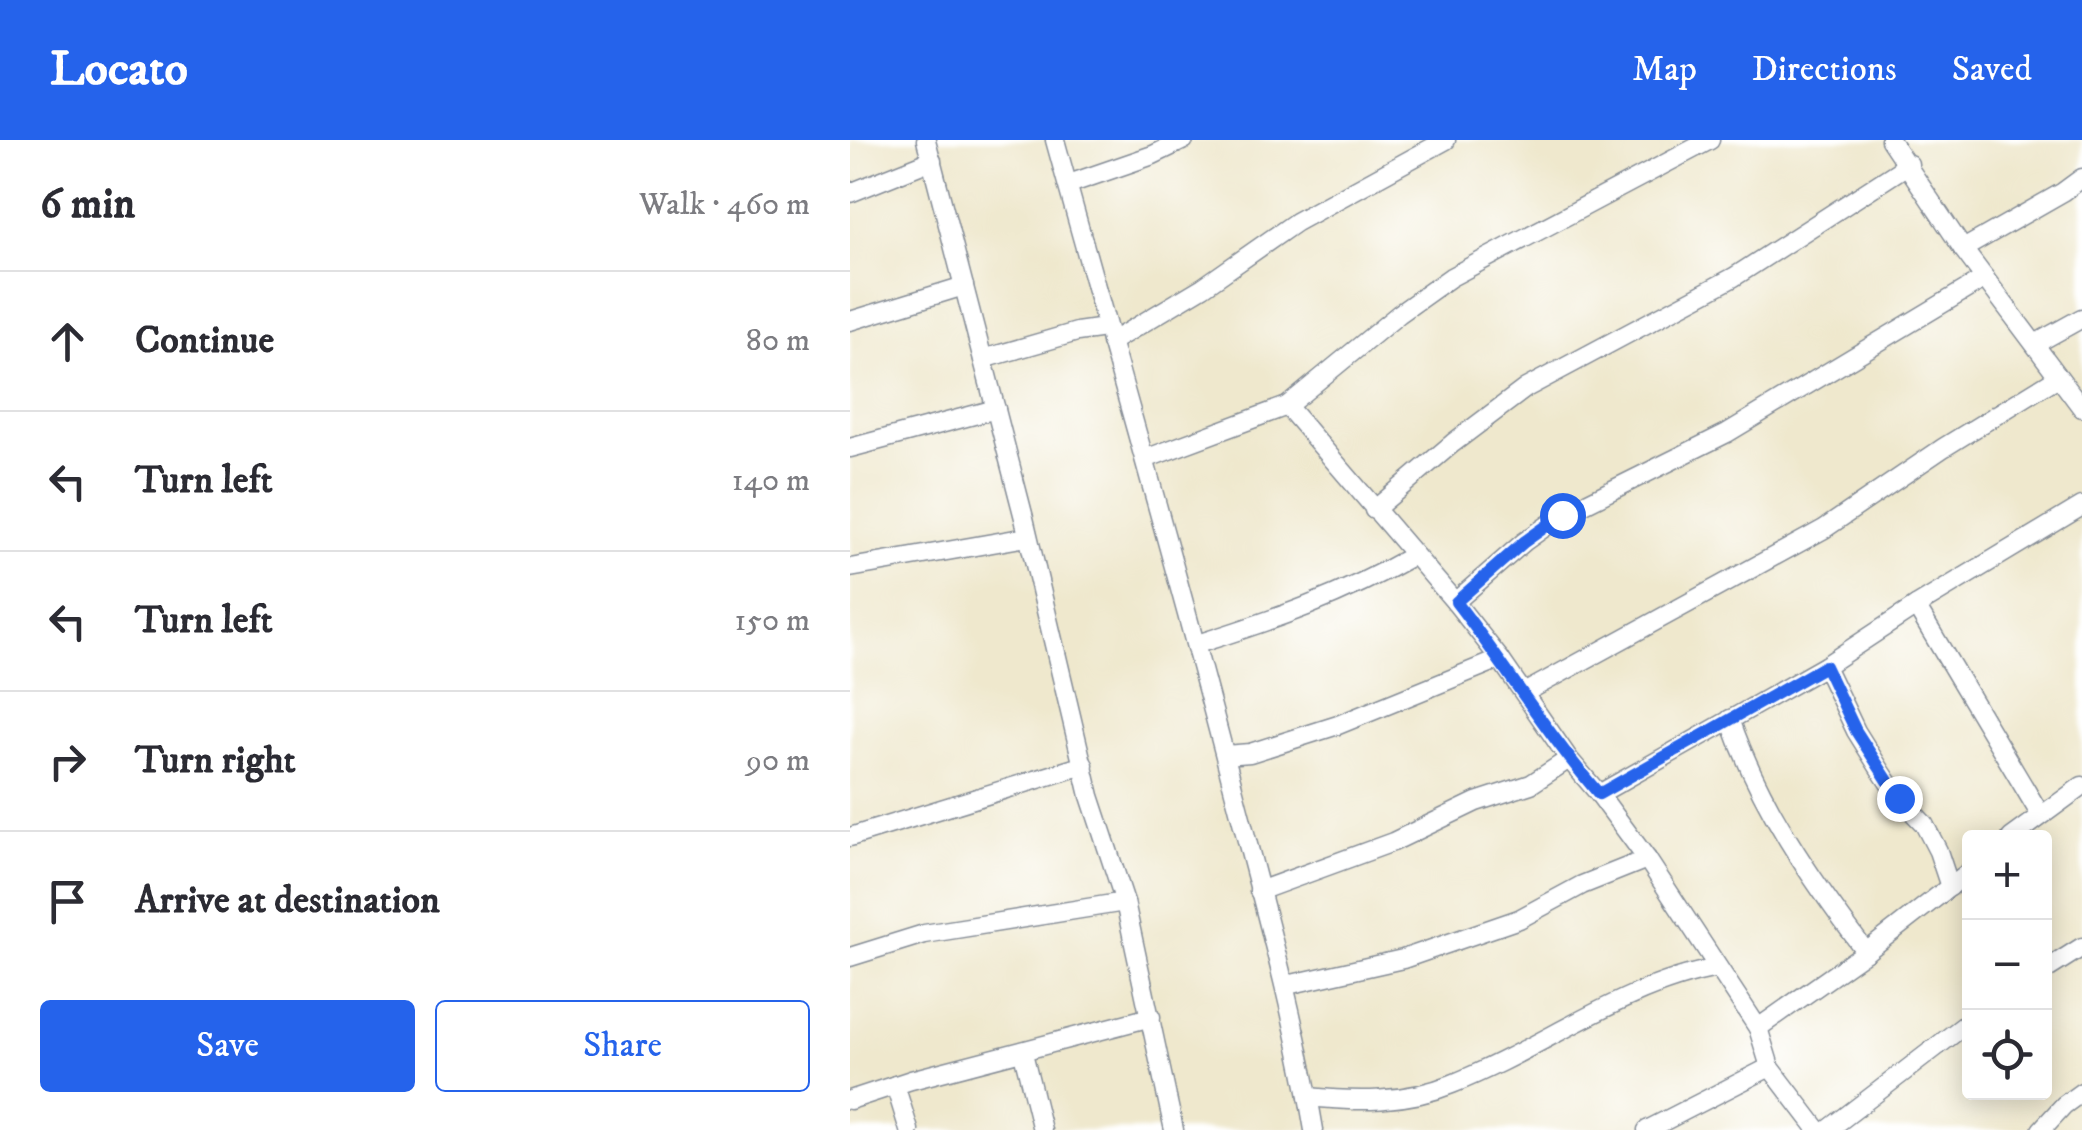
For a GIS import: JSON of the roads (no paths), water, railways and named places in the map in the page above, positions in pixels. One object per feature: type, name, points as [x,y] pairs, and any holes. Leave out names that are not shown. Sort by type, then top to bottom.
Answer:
[{"type":"street","points":[[926,140],[1090,796],[1126,902],[1174,1130]]},
{"type":"street","points":[[1055,140],[1287,985],[1314,1130]]},
{"type":"street","points":[[1068,184],[1153,155],[1184,140]]},
{"type":"street","points":[[983,359],[1078,332],[1108,335],[1203,287],[1296,222],[1446,140]]},
{"type":"street","points":[[1144,459],[1287,406],[1399,314],[1451,277],[1710,140]]},
{"type":"street","points":[[1894,141],[1962,249],[2082,408]]},
{"type":"street","points":[[850,193],[932,160]]},
{"type":"street","points":[[1374,510],[1452,443],[1526,388],[1734,277],[1909,164]]},
{"type":"street","points":[[1962,249],[2082,178]]},
{"type":"street","points":[[1456,602],[1498,563],[1562,515],[1727,433],[1985,278]]},
{"type":"street","points":[[850,321],[964,286]]},
{"type":"street","points":[[2035,344],[2082,318]]},
{"type":"street","points":[[1524,692],[1810,538],[2058,377]]},
{"type":"street","points":[[1287,406],[1456,602],[1647,859],[1758,1028],[1770,1067],[1818,1130]]},
{"type":"street","points":[[850,448],[996,409]]},
{"type":"street","points":[[1599,794],[1825,666],[2082,506]]},
{"type":"street","points":[[850,568],[1028,538]]},
{"type":"street","points":[[1196,644],[1302,611],[1414,555]]},
{"type":"street","points":[[1916,606],[2040,814]]},
{"type":"street","points":[[1225,755],[1250,753],[1338,725],[1500,660]]},
{"type":"street","points":[[1825,666],[1856,731],[1881,771],[1899,798],[1924,824],[1950,887]]},
{"type":"street","points":[[1730,719],[1742,754],[1776,823],[1820,892],[1866,952]]},
{"type":"street","points":[[1259,891],[1393,842],[1476,802],[1532,784],[1569,759]]},
{"type":"street","points":[[850,837],[1084,765]]},
{"type":"street","points":[[2021,830],[2082,786]]},
{"type":"street","points":[[1287,985],[1402,959],[1520,919],[1582,885],[1647,859]]},
{"type":"street","points":[[1758,1028],[1866,952],[1962,877]]},
{"type":"street","points":[[850,957],[924,934],[1126,902]]},
{"type":"street","points":[[2052,966],[2082,947]]},
{"type":"street","points":[[1308,1097],[1357,1102],[1449,1086],[1598,1010],[1696,972],[1718,968]]},
{"type":"street","points":[[850,1100],[1150,1016]]},
{"type":"street","points":[[1828,1130],[1962,1027]]},
{"type":"street","points":[[1023,1052],[1042,1130]]},
{"type":"street","points":[[1648,1130],[1770,1067]]},
{"type":"street","points":[[895,1085],[909,1130]]},
{"type":"street","points":[[2042,1130],[2082,1092]]}]
